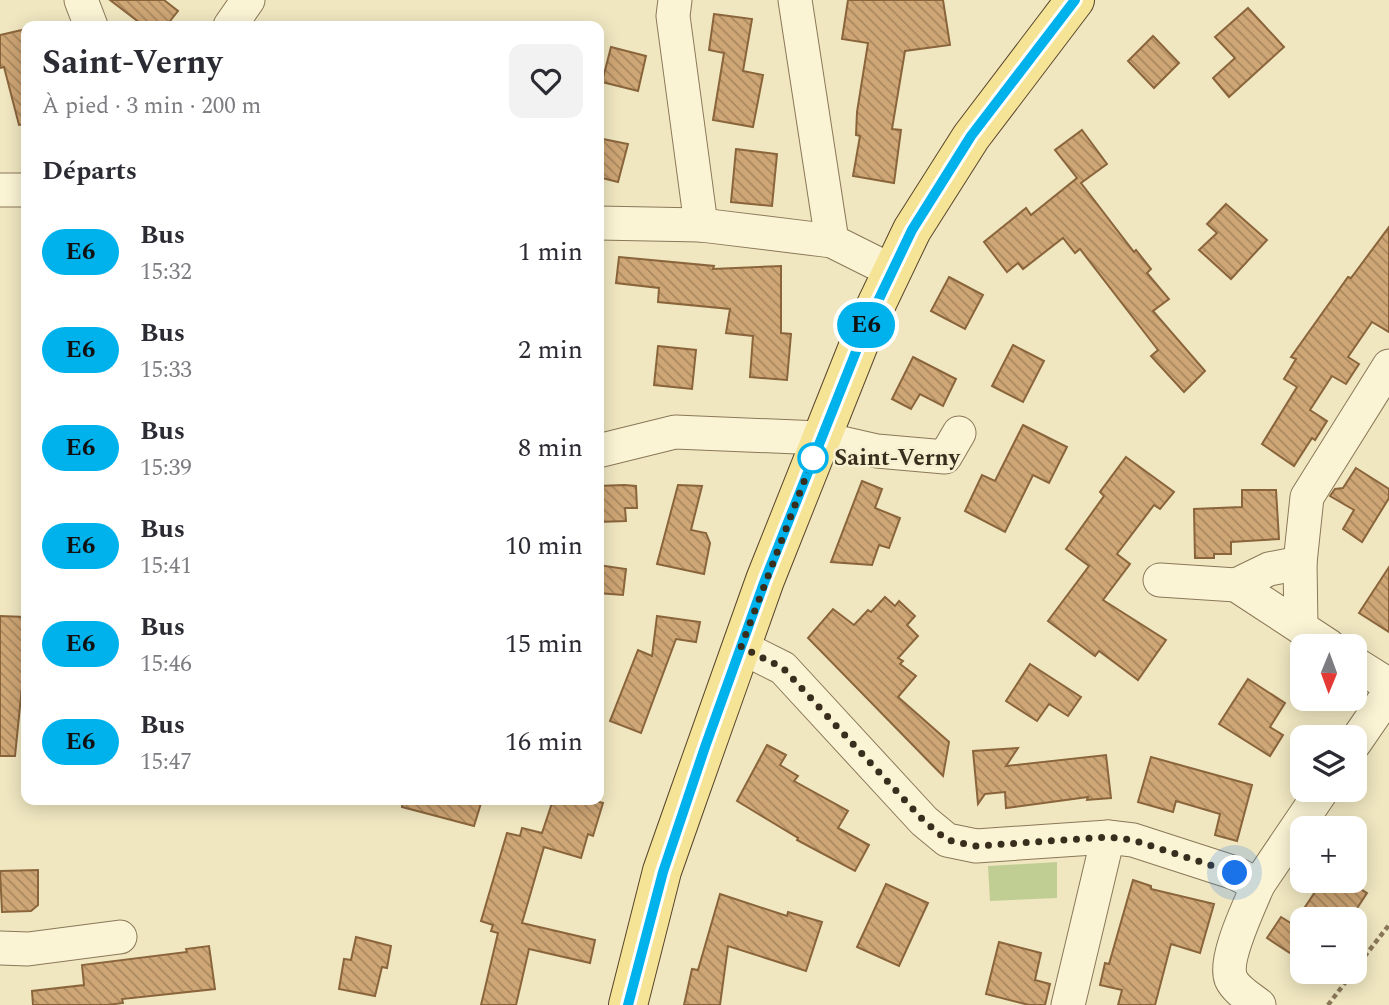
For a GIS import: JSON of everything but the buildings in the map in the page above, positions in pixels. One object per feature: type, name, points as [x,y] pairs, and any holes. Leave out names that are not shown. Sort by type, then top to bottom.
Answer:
[{"type":"main road","points":[[628,1005],[663,872],[741,647],[820,438],[867,324],[912,230],[971,136],[1075,0]]},
{"type":"street","points":[[81,0],[89,21]]},
{"type":"street","points":[[233,21],[248,0]]},
{"type":"street","points":[[675,0],[673,16],[701,225]]},
{"type":"street","points":[[795,0],[832,241]]},
{"type":"street","points":[[0,190],[21,190]]},
{"type":"street","points":[[604,223],[701,225],[832,241],[892,271]]},
{"type":"street","points":[[1301,627],[1300,563],[1307,497],[1389,366]]},
{"type":"street","points":[[604,450],[675,432],[820,438],[877,451],[944,457],[959,433]]},
{"type":"street","points":[[1236,585],[1269,569],[1300,563]]},
{"type":"street","points":[[1160,580],[1236,585],[1311,634]]},
{"type":"street","points":[[741,647],[783,668],[924,821],[947,840],[976,846],[1108,837],[1133,840],[1235,873],[1258,884]]},
{"type":"street","points":[[1367,671],[1389,685]]},
{"type":"street","points":[[1367,725],[1389,693]]},
{"type":"street","points":[[1259,1005],[1242,993],[1231,978],[1230,959],[1258,884],[1314,802]]},
{"type":"street","points":[[1068,1005],[1108,837]]},
{"type":"street","points":[[0,948],[29,949],[120,937]]},
{"type":"path","points":[[1367,954],[1389,925]]},
{"type":"path","points":[[1328,1005],[1344,984]]},
{"type":"green space","points":[[1057,862],[1057,898],[990,901],[988,866]]},
{"type":"bus line","name":"E6","points":[[628,1005],[663,872],[705,747],[765,580],[867,324],[912,230],[971,136],[1075,0]]},
{"type":"place","name":"Saint-Verny","points":[[813,458]]},
{"type":"route","points":[[813,458],[741,647],[783,668],[924,821],[947,840],[976,846],[1108,837],[1133,840],[1235,873]]}]
